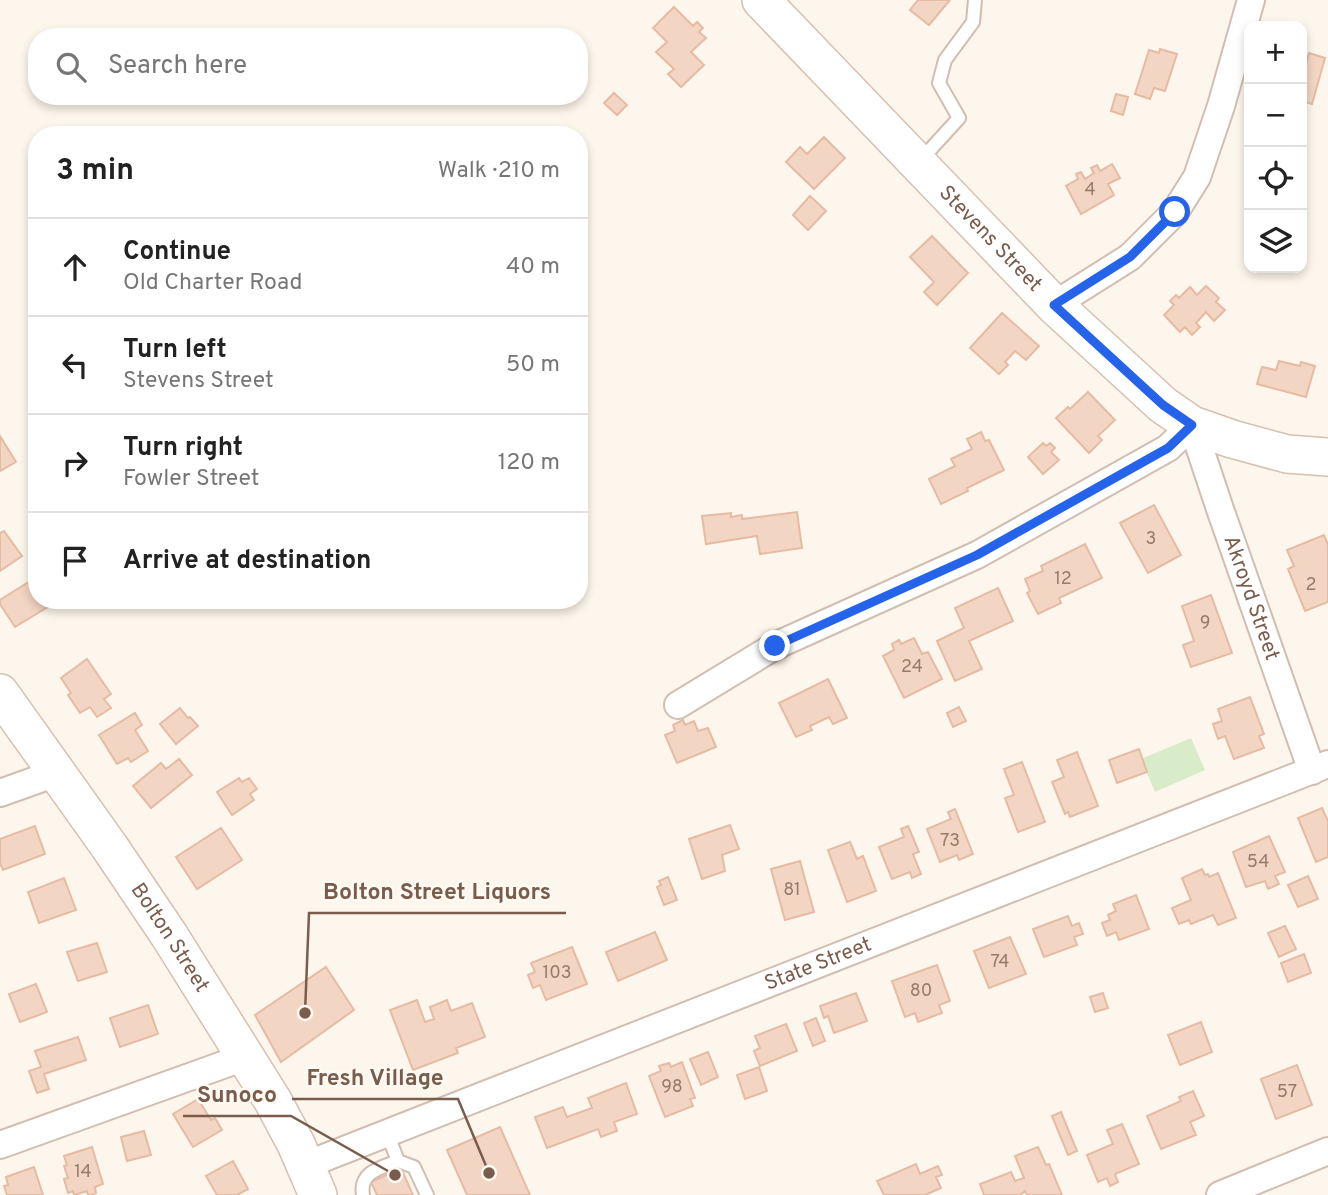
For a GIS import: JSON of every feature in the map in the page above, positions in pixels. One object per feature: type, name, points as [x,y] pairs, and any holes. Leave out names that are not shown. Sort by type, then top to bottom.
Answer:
[{"type":"street","name":"Stevens Street","points":[[761,0],[1054,305],[1163,405],[1192,425],[1232,439],[1287,454],[1328,457]]},
{"type":"street","points":[[1054,305],[1130,257],[1175,212],[1197,177],[1221,106],[1251,0]]},
{"type":"street","points":[[678,705],[775,646],[977,555],[1168,448],[1192,425]]},
{"type":"street","name":"Akroyd Street","points":[[1192,425],[1220,509],[1320,767]]},
{"type":"street","name":"Bolton Street","points":[[0,693],[142,895],[273,1101],[312,1180]]},
{"type":"street","name":"State Street","points":[[312,1180],[387,1133],[1320,767]]},
{"type":"street","points":[[0,793],[56,773]]},
{"type":"street","points":[[0,1145],[244,1057]]},
{"type":"street","points":[[1220,1195],[1328,1151]]},
{"type":"lane","points":[[919,163],[959,118],[939,83],[945,60],[973,22],[975,0]]},
{"type":"lane","points":[[387,1133],[398,1161]]},
{"type":"lane","points":[[363,1195],[362,1184],[366,1176],[398,1161],[414,1167],[424,1194]]},
{"type":"green space","points":[[1191,738],[1205,770],[1155,792],[1141,759]]},
{"type":"building","points":[[918,0],[950,0],[929,25],[910,10]]},
{"type":"building","points":[[674,7],[693,26],[697,22],[703,28],[699,32],[706,38],[691,52],[704,65],[681,87],[668,74],[674,69],[656,52],[667,42],[653,28]]},
{"type":"building","points":[[1160,49],[1177,54],[1165,91],[1154,88],[1150,99],[1135,94],[1149,50],[1159,53]]},
{"type":"building","points":[[1309,53],[1325,58],[1312,104],[1307,102]]},
{"type":"building","points":[[614,93],[627,105],[617,115],[604,103]]},
{"type":"building","points":[[1116,94],[1128,97],[1123,115],[1111,111]]},
{"type":"building","points":[[824,137],[845,158],[814,189],[786,162],[800,147],[807,154]]},
{"type":"building","points":[[1112,164],[1120,178],[1108,184],[1114,195],[1081,214],[1066,186],[1078,179],[1076,174],[1081,172],[1085,179],[1094,173],[1091,168],[1097,165],[1100,171]]},
{"type":"building","points":[[810,196],[826,211],[808,230],[793,215]]},
{"type":"building","points":[[932,236],[968,273],[937,305],[924,292],[934,282],[910,257]]},
{"type":"building","points":[[1206,286],[1219,298],[1216,302],[1225,310],[1214,321],[1206,312],[1196,323],[1200,327],[1192,335],[1185,327],[1180,332],[1164,315],[1174,305],[1170,301],[1176,295],[1179,298],[1190,287],[1197,295]]},
{"type":"building","points":[[1002,313],[1039,346],[1026,360],[1015,351],[1005,362],[1008,365],[999,374],[970,348]]},
{"type":"building","points":[[1279,361],[1315,366],[1306,397],[1257,384],[1262,367],[1276,370]]},
{"type":"building","points":[[1088,392],[1115,420],[1098,436],[1102,440],[1089,453],[1056,418]]},
{"type":"building","points":[[981,432],[985,441],[989,440],[1004,470],[941,504],[929,479],[955,466],[951,459],[972,449],[967,439]]},
{"type":"building","points":[[0,436],[16,462],[0,471]]},
{"type":"building","points":[[1043,443],[1046,446],[1050,443],[1055,448],[1051,452],[1059,460],[1043,474],[1028,457]]},
{"type":"building","points":[[1154,505],[1181,555],[1148,573],[1120,523]]},
{"type":"building","points":[[797,512],[802,548],[760,554],[757,536],[706,544],[702,516],[731,513],[731,517],[742,515],[742,519]]},
{"type":"building","points":[[4,531],[22,556],[0,571],[0,533]]},
{"type":"building","points":[[1324,535],[1328,545],[1328,602],[1305,611],[1288,569],[1294,566],[1287,550]]},
{"type":"building","points":[[1085,544],[1102,578],[1059,598],[1061,603],[1038,614],[1027,593],[1030,591],[1025,579],[1043,571],[1041,566]]},
{"type":"building","points":[[28,582],[28,609],[44,609],[15,627],[0,600]]},
{"type":"building","points":[[998,588],[1013,621],[969,641],[982,669],[955,681],[937,641],[964,628],[955,608]]},
{"type":"building","points":[[1211,595],[1232,653],[1191,667],[1183,645],[1194,641],[1182,606]]},
{"type":"building","points":[[914,638],[922,654],[928,652],[942,679],[904,698],[883,656],[894,650],[892,644],[899,640],[901,644]]},
{"type":"building","points":[[87,659],[111,694],[104,699],[111,708],[97,717],[90,707],[80,713],[61,678]]},
{"type":"building","points":[[828,679],[847,718],[833,724],[829,717],[810,726],[812,730],[796,737],[779,703]]},
{"type":"building","points":[[1250,697],[1264,734],[1259,736],[1264,748],[1234,759],[1225,736],[1218,739],[1213,724],[1222,721],[1218,709]]},
{"type":"building","points":[[959,707],[966,721],[953,727],[947,713]]},
{"type":"building","points":[[180,708],[198,726],[176,744],[160,724]]},
{"type":"building","points":[[135,713],[142,725],[135,730],[148,751],[131,762],[128,758],[117,764],[99,735]]},
{"type":"building","points":[[683,720],[685,725],[694,721],[698,731],[708,728],[716,747],[677,763],[665,735],[675,731],[673,725]]},
{"type":"building","points":[[1139,749],[1147,772],[1117,783],[1109,760]]},
{"type":"building","points":[[1077,752],[1098,806],[1070,817],[1068,812],[1065,814],[1052,782],[1064,777],[1057,760]]},
{"type":"building","points":[[179,759],[192,775],[151,808],[133,786],[161,763],[166,769]]},
{"type":"building","points":[[1022,762],[1045,822],[1018,832],[1005,798],[1014,795],[1004,769]]},
{"type":"building","points":[[239,778],[242,782],[249,778],[257,789],[250,794],[254,800],[232,815],[217,792]]},
{"type":"building","points":[[1322,808],[1328,819],[1328,857],[1316,862],[1298,818]]},
{"type":"building","points":[[955,809],[973,854],[959,860],[957,855],[940,862],[927,829],[951,819],[948,812]]},
{"type":"building","points":[[730,825],[739,849],[722,855],[725,871],[702,879],[689,839]]},
{"type":"building","points":[[35,826],[45,854],[3,870],[0,863],[0,839]]},
{"type":"building","points":[[908,826],[919,852],[913,854],[921,874],[912,878],[910,872],[892,879],[879,847],[904,837],[901,829]]},
{"type":"building","points":[[221,828],[242,860],[197,889],[176,857]]},
{"type":"building","points":[[1269,836],[1285,872],[1275,876],[1279,884],[1268,889],[1265,881],[1246,887],[1233,852]]},
{"type":"building","points":[[850,842],[857,859],[863,856],[876,891],[847,902],[828,850]]},
{"type":"building","points":[[800,861],[814,912],[785,920],[771,869]]},
{"type":"building","points":[[1202,869],[1209,877],[1218,873],[1236,918],[1218,925],[1213,915],[1191,924],[1189,920],[1179,924],[1172,908],[1191,900],[1182,878]]},
{"type":"building","points":[[1308,876],[1318,899],[1298,907],[1288,885]]},
{"type":"building","points":[[668,877],[677,900],[664,905],[657,887],[661,885],[659,881]]},
{"type":"building","points":[[64,878],[76,910],[39,923],[28,892]]},
{"type":"building","points":[[1136,895],[1149,929],[1119,940],[1116,932],[1107,936],[1102,923],[1110,920],[1108,915],[1116,911],[1113,904]]},
{"type":"building","points":[[1068,916],[1072,926],[1079,923],[1083,934],[1074,937],[1077,945],[1044,957],[1033,929]]},
{"type":"building","points":[[1285,926],[1296,949],[1279,957],[1268,933]]},
{"type":"building","points":[[655,932],[667,960],[618,981],[606,952]]},
{"type":"building","points":[[1010,937],[1026,974],[989,988],[974,951]]},
{"type":"building","points":[[97,943],[107,972],[78,981],[67,952]]},
{"type":"building","points":[[572,947],[587,984],[546,1000],[540,985],[533,988],[528,975],[535,972],[531,963]]},
{"type":"building","points":[[1304,954],[1311,973],[1288,982],[1281,963]]},
{"type":"building","points":[[937,965],[950,1001],[939,1005],[942,1013],[918,1022],[915,1013],[905,1017],[892,981]]},
{"type":"building","points":[[326,967],[354,1010],[281,1062],[255,1015]]},
{"type":"building","points":[[36,984],[47,1012],[20,1022],[9,994]]},
{"type":"building","points":[[856,993],[867,1021],[834,1033],[828,1016],[824,1018],[820,1006]]},
{"type":"building","points":[[1103,993],[1108,1008],[1095,1012],[1090,997]]},
{"type":"building","points":[[417,1000],[425,1022],[434,1019],[430,1007],[447,1000],[451,1011],[472,1003],[485,1037],[456,1048],[458,1053],[413,1070],[390,1010]]},
{"type":"building","points":[[148,1005],[158,1034],[120,1047],[110,1018]]},
{"type":"building","points":[[816,1018],[825,1041],[813,1046],[804,1023]]},
{"type":"building","points":[[1201,1022],[1212,1052],[1180,1065],[1168,1035]]},
{"type":"building","points":[[786,1024],[797,1051],[760,1066],[754,1051],[760,1048],[755,1036]]},
{"type":"building","points":[[78,1037],[86,1060],[44,1074],[49,1089],[37,1093],[29,1071],[41,1067],[35,1051]]},
{"type":"building","points":[[708,1052],[718,1077],[701,1085],[690,1059]]},
{"type":"building","points":[[682,1062],[695,1098],[690,1099],[693,1106],[665,1117],[649,1076],[661,1071],[659,1066],[669,1063],[671,1067]]},
{"type":"building","points":[[1297,1065],[1312,1105],[1276,1119],[1261,1079]]},
{"type":"building","points":[[759,1067],[767,1091],[745,1099],[737,1075]]},
{"type":"building","points":[[626,1083],[637,1114],[614,1122],[617,1131],[601,1137],[598,1129],[547,1148],[535,1117],[563,1107],[567,1117],[592,1108],[588,1098]]},
{"type":"building","points":[[1193,1091],[1204,1116],[1190,1122],[1196,1135],[1161,1149],[1147,1116],[1181,1101],[1179,1097]]},
{"type":"building","points":[[198,1099],[211,1120],[215,1118],[222,1130],[193,1147],[173,1114]]},
{"type":"building","points":[[1061,1112],[1077,1151],[1068,1155],[1052,1116]]},
{"type":"building","points":[[1122,1124],[1139,1164],[1115,1174],[1118,1182],[1110,1186],[1107,1178],[1098,1182],[1087,1155],[1113,1144],[1107,1130]]},
{"type":"building","points":[[500,1127],[530,1195],[467,1195],[447,1150]]},
{"type":"building","points":[[144,1131],[151,1155],[127,1161],[121,1137]]},
{"type":"building","points":[[92,1147],[103,1184],[95,1187],[96,1193],[91,1195],[88,1195],[87,1191],[74,1195],[73,1191],[68,1193],[64,1179],[68,1178],[64,1156]]},
{"type":"building","points":[[1038,1147],[1046,1165],[1049,1164],[1062,1195],[1027,1195],[1025,1191],[1020,1195],[984,1195],[980,1184],[1011,1172],[1015,1181],[1024,1178],[1015,1156]]},
{"type":"building","points":[[233,1161],[248,1189],[237,1195],[217,1195],[206,1176]]},
{"type":"building","points":[[916,1164],[920,1174],[938,1166],[942,1175],[936,1177],[941,1188],[925,1195],[884,1195],[877,1181]]},
{"type":"building","points":[[34,1167],[43,1195],[7,1195],[4,1186],[8,1185],[6,1177]]},
{"type":"building","points":[[401,1168],[413,1195],[377,1195],[371,1182]]},
{"type":"place","name":"Bolton Street Liquors","points":[[305,1013]]},
{"type":"place","name":"Fresh Village","points":[[489,1173]]},
{"type":"place","name":"Sunoco","points":[[395,1175]]},
{"type":"route","points":[[775,646],[977,555],[1168,448],[1192,425],[1163,405],[1054,305],[1130,257],[1175,212]]}]
